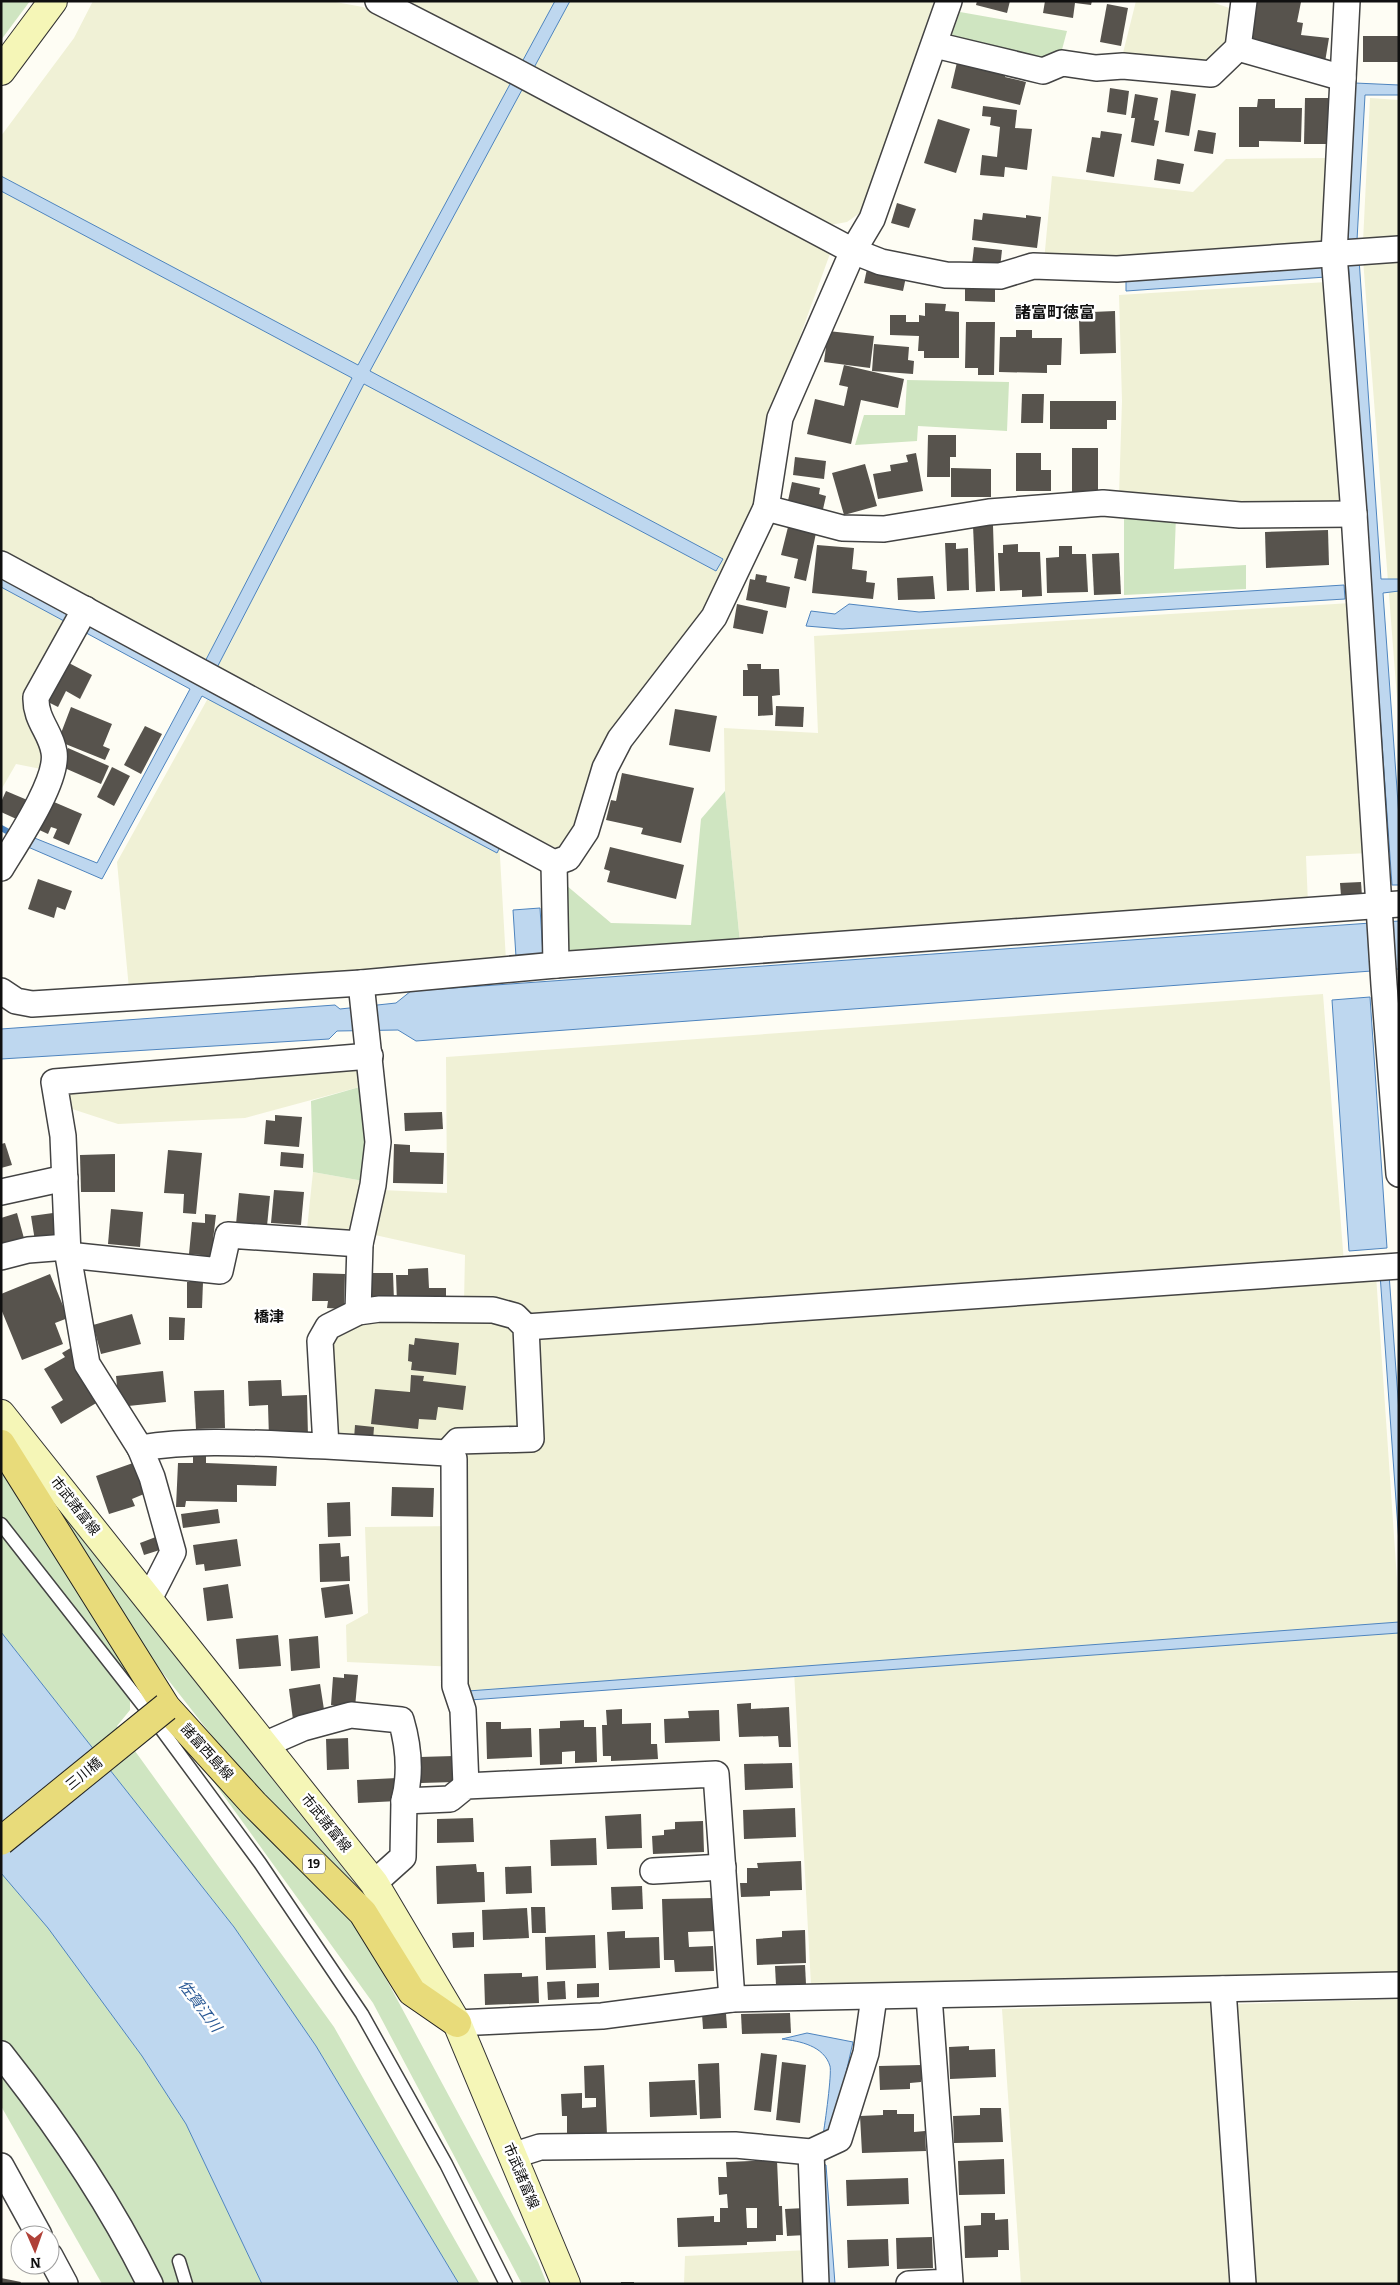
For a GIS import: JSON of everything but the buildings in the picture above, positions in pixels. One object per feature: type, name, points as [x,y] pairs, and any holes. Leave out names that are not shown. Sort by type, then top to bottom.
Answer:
[{"type":"main road","points":[[1,72],[53,1]]},
{"type":"main road","name":"市武諸富線","points":[[1,1414],[374,1883],[457,2023],[566,2284]]},
{"type":"main road","name":"諸富西島線","points":[[1,1444],[159,1713],[254,1804],[362,1913],[412,1992],[457,2023]]},
{"type":"main road","name":"三川橋","points":[[1,1841],[159,1713]]},
{"type":"street","points":[[378,1],[509,68],[853,251],[881,262],[946,275],[1000,276],[1033,266],[1117,269],[1399,249]]},
{"type":"street","points":[[1,564],[81,617],[191,666],[554,863],[568,858],[586,831],[606,768],[620,738],[714,617],[766,508],[780,418],[853,251],[872,219],[949,1]]},
{"type":"street","points":[[935,45],[1043,71],[1062,63],[1096,68],[1123,66],[1211,74],[1238,48],[1244,1]]},
{"type":"street","points":[[1347,1],[1334,254],[1386,909],[1384,978],[1399,1174]]},
{"type":"street","points":[[1238,48],[1343,78]]},
{"type":"street","points":[[766,508],[842,528],[884,529],[988,512],[1103,503],[1240,515],[1354,514]]},
{"type":"street","points":[[1,868],[20,836],[53,771],[54,752],[36,710],[36,697],[81,617]]},
{"type":"street","points":[[554,863],[556,965]]},
{"type":"street","points":[[1,991],[16,1002],[32,1004],[362,990],[556,965],[1386,909]]},
{"type":"street","points":[[358,1312],[360,1244],[374,1185],[378,1142],[362,990]]},
{"type":"street","points":[[149,1599],[173,1552],[152,1478],[140,1448],[87,1364],[67,1251],[63,1136],[54,1082],[369,1051]]},
{"type":"street","points":[[1,1192],[65,1178]]},
{"type":"street","points":[[1,1257],[28,1250],[67,1251],[220,1271],[228,1235],[360,1244]]},
{"type":"street","points":[[526,1327],[1399,1266]]},
{"type":"street","points":[[326,1446],[320,1340],[328,1327],[358,1312],[380,1309],[493,1310],[515,1316],[526,1327],[531,1439],[458,1441],[447,1453]]},
{"type":"street","points":[[140,1448],[171,1443],[211,1442],[447,1453],[454,1458],[455,1686],[463,1710],[466,1786]]},
{"type":"street","points":[[264,1745],[303,1728],[351,1715],[401,1720],[406,1737],[410,1779],[404,1801],[402,1857],[374,1883]]},
{"type":"street","points":[[404,1801],[450,1798],[466,1786],[716,1774],[732,1999]]},
{"type":"street","points":[[653,1871],[723,1867]]},
{"type":"street","points":[[457,2023],[602,2016],[732,1999],[1399,1985]]},
{"type":"street","points":[[1223,1989],[1243,2284]]},
{"type":"street","points":[[909,2284],[950,2282],[929,1996]]},
{"type":"street","points":[[512,2156],[540,2147],[735,2145],[811,2152],[839,2139],[866,2053],[874,1997]]},
{"type":"street","points":[[1,2054],[40,2104],[86,2170],[150,2284]]},
{"type":"street","points":[[811,2152],[816,2284]]},
{"type":"street","points":[[1,2166],[33,2225]]},
{"type":"lane","points":[[1,1524],[159,1713],[362,2014],[446,2164],[506,2284]]},
{"type":"lane","points":[[179,2261],[186,2284]]},
{"type":"green space","points":[[1,1],[30,1],[1,40]]},
{"type":"green space","points":[[93,1],[330,1],[363,7],[831,251],[767,427],[756,511],[694,628],[561,850],[498,822],[506,961],[129,989],[117,862],[222,673],[84,601],[25,700],[45,754],[46,770],[16,764],[1,790],[1,136],[74,38]]},
{"type":"green space","points":[[403,1],[934,1],[864,210],[847,222],[830,225]]},
{"type":"green space","points":[[1136,1],[1209,1],[1235,10],[1231,40],[1210,69],[1122,57]]},
{"type":"green space","points":[[960,12],[1067,31],[1060,57],[1042,64],[949,43]]},
{"type":"green space","points":[[1370,98],[1399,100],[1399,240],[1363,242]]},
{"type":"green space","points":[[1329,158],[1323,249],[1044,261],[1052,176],[1193,192],[1226,159]]},
{"type":"green space","points":[[1399,257],[1399,724],[1363,259]]},
{"type":"green space","points":[[1327,282],[1340,502],[1226,503],[1119,495],[1122,401],[1119,295]]},
{"type":"green space","points":[[907,380],[1009,382],[1007,431],[918,426],[917,441],[855,445],[864,415],[905,415]]},
{"type":"green space","points":[[1124,516],[1176,516],[1174,569],[1246,565],[1246,589],[1124,595]]},
{"type":"green space","points":[[1351,603],[1369,853],[1306,856],[1308,904],[740,943],[725,791],[724,728],[818,733],[814,636]]},
{"type":"green space","points":[[725,791],[740,943],[567,956],[560,880],[611,923],[691,925],[701,819]]},
{"type":"green space","points":[[1323,994],[1345,1276],[1376,1275],[1399,1608],[1399,1974],[811,1985],[794,1671],[466,1697],[457,1667],[347,1662],[346,1625],[368,1613],[365,1527],[458,1526],[460,1449],[334,1443],[329,1353],[339,1325],[464,1301],[465,1255],[375,1235],[382,1190],[447,1193],[446,1057]]},
{"type":"green space","points":[[360,1064],[363,1086],[245,1118],[118,1124],[63,1106],[62,1089]]},
{"type":"green space","points":[[363,1086],[369,1182],[313,1172],[311,1101]]},
{"type":"green space","points":[[313,1172],[369,1182],[356,1237],[307,1229]]},
{"type":"green space","points":[[1,1468],[130,1671],[130,1710],[117,1726],[334,2027],[480,2284],[459,2284],[316,2046],[234,1927],[1,1632]]},
{"type":"green space","points":[[43,1490],[357,1886],[234,1764],[126,1626]]},
{"type":"green space","points":[[190,1749],[361,1932],[538,2262],[547,2284],[522,2284],[373,2003]]},
{"type":"green space","points":[[1,1873],[48,1927],[142,2056],[186,2124],[262,2284],[102,2284],[1,2106]]},
{"type":"green space","points":[[1399,1999],[1399,2284],[1254,2284],[1236,2004]]},
{"type":"green space","points":[[1211,2002],[1229,2284],[1021,2284],[1002,2009]]},
{"type":"green space","points":[[809,2250],[810,2284],[684,2284],[685,2256]]},
{"type":"water","points":[[555,1],[570,1],[370,371],[723,559],[716,571],[364,384],[209,683],[503,841],[497,853],[202,696],[102,879],[28,847],[32,837],[97,863],[190,689],[1,587],[1,572],[197,677],[352,378],[1,191],[1,176],[358,365]]},
{"type":"water","points":[[1355,83],[1399,85],[1399,95],[1365,95],[1357,240],[1345,239]]},
{"type":"water","points":[[1359,259],[1381,579],[1399,579],[1399,591],[1383,593],[1399,817],[1399,885],[1392,885],[1348,260]]},
{"type":"water","points":[[1322,267],[1326,277],[1126,291],[1126,281]]},
{"type":"water","points":[[1344,585],[1345,599],[842,629],[806,626],[811,611],[835,614],[849,604],[919,612]]},
{"type":"water","points":[[540,908],[543,955],[516,957],[513,910]]},
{"type":"water","points":[[1399,921],[1399,969],[416,1041],[398,1030],[337,1031],[329,1039],[1,1059],[1,1029],[335,1005],[340,1009],[396,1003],[411,991]]},
{"type":"water","points":[[1370,997],[1387,1248],[1349,1251],[1332,1000]]},
{"type":"water","points":[[1380,1274],[1389,1274],[1399,1412],[1399,1543]]},
{"type":"water","points":[[1399,1622],[1399,1633],[470,1700],[468,1691]]},
{"type":"water","name":"佐賀江川","points":[[1,1632],[234,1927],[316,2046],[459,2284],[262,2284],[186,2124],[142,2056],[48,1928],[1,1873]]},
{"type":"water","points":[[807,2033],[853,2042],[834,2126],[823,2135],[830,2066],[827,2059],[817,2049],[804,2043],[782,2039]]},
{"type":"water","points":[[823,2164],[826,2165],[835,2284],[827,2284]]},
{"type":"waterway","points":[[1,828],[16,836]]},
{"type":"district","name":"諸富町徳富","points":[[1055,312]]},
{"type":"district","name":"橋津","points":[[269,1317]]}]
